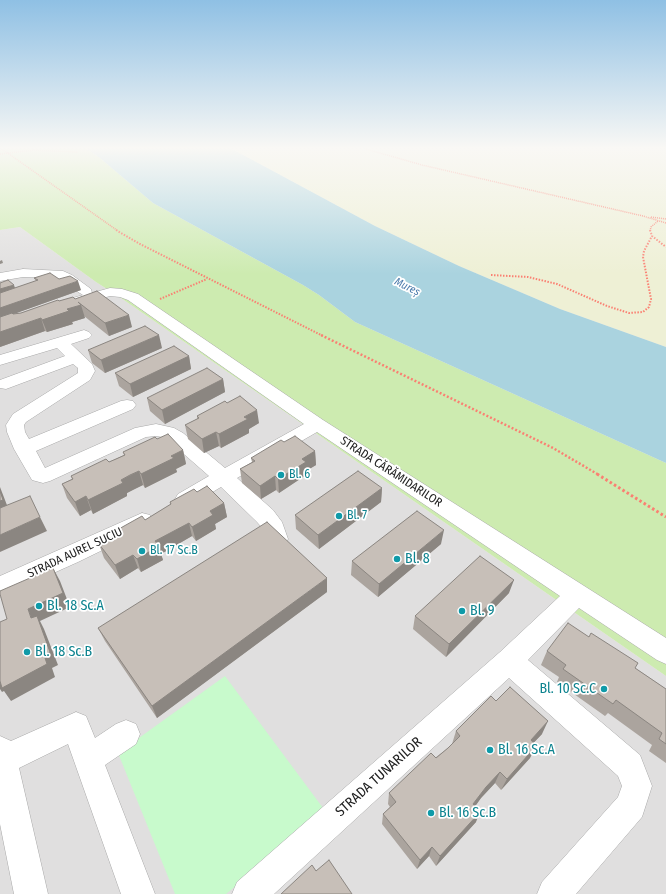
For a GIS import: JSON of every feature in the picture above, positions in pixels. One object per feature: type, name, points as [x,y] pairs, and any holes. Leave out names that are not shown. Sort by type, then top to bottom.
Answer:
[{"type":"street","points":[[0,278],[23,273],[58,274],[67,278],[92,297]]},
{"type":"street","name":"STRADA CĂRĂMIDARILOR","points":[[92,297],[117,292],[128,294],[317,424],[666,652]]},
{"type":"street","points":[[64,306],[92,297]]},
{"type":"street","points":[[0,360],[84,335]]},
{"type":"street","points":[[60,342],[86,367],[87,370],[84,376],[20,418],[15,424],[16,432],[39,475],[43,476],[58,471],[142,432],[156,430],[167,432],[176,437],[225,477],[265,516],[274,528],[277,539]]},
{"type":"street","points":[[6,384],[76,357]]},
{"type":"street","points":[[24,449],[128,405]]},
{"type":"street","name":"STRADA AUREL SUCIU","points":[[0,587],[70,556],[163,511],[317,424]]},
{"type":"street","name":"STRADA TUNARILOR","points":[[249,894],[509,661],[578,594]]},
{"type":"street","points":[[509,661],[629,766],[637,786],[631,806],[554,894]]},
{"type":"street","points":[[31,894],[1,756],[76,726],[138,894]]},
{"type":"street","points":[[89,759],[126,734]]},
{"type":"path","points":[[61,191],[115,229],[140,244],[207,279],[553,448],[666,517]]},
{"type":"path","points":[[533,191],[643,216],[666,223]]},
{"type":"path","points":[[643,216],[666,219]]},
{"type":"path","points":[[658,221],[651,227],[650,232],[652,236],[666,247]]},
{"type":"path","points":[[490,275],[528,277],[557,284],[607,306],[629,313],[643,312],[648,306],[650,298],[642,257],[652,236]]},
{"type":"path","points":[[144,305],[207,279]]},
{"type":"shaded area","points":[[20,227],[96,282],[666,676],[666,894],[0,894],[0,230]]},
{"type":"green space","points":[[0,191],[139,191],[153,203],[303,285],[355,322],[666,463],[666,676],[96,282],[20,227],[0,230]]},
{"type":"green space","points":[[309,191],[666,191],[666,347],[560,309],[459,266],[375,226]]},
{"type":"green space","points":[[225,676],[326,812],[226,894],[175,894],[118,753]]},
{"type":"water","name":"Mureș","points":[[139,191],[309,191],[375,226],[459,266],[560,309],[666,347],[666,463],[355,322],[303,285],[153,203]]},
{"type":"building","points":[[50,273],[59,279],[70,276],[78,281],[0,308],[0,293],[38,280],[34,278]]},
{"type":"building","points":[[8,280],[14,285],[0,289],[0,283]]},
{"type":"building","points":[[97,291],[129,315],[105,323],[78,302],[81,305],[67,309],[69,311],[42,320],[41,318],[0,332],[0,317],[12,313],[21,313],[58,300],[73,297],[75,299]]},
{"type":"building","points":[[145,326],[159,335],[101,360],[88,350]]},
{"type":"building","points":[[174,346],[189,356],[130,384],[115,373]]},
{"type":"building","points":[[207,368],[223,379],[162,410],[147,398]]},
{"type":"building","points":[[240,396],[257,410],[244,417],[248,419],[219,434],[216,432],[202,439],[185,425],[199,418],[197,416],[225,401],[227,403]]},
{"type":"building","points":[[168,434],[183,450],[171,456],[174,458],[141,474],[139,471],[130,475],[121,480],[123,483],[88,500],[86,496],[75,502],[62,484],[73,479],[71,476],[106,459],[109,462],[125,455],[123,452],[155,437],[157,439]]},
{"type":"building","points":[[295,436],[315,451],[302,459],[306,462],[278,479],[275,476],[260,486],[240,469],[255,461],[251,458],[281,440],[284,442]]},
{"type":"building","points":[[358,471],[382,488],[318,535],[295,515]]},
{"type":"building","points":[[207,486],[224,503],[210,511],[213,515],[192,527],[189,523],[155,541],[159,546],[137,559],[133,555],[115,565],[99,544],[120,533],[117,530],[142,516],[145,520],[171,504],[170,502],[194,489],[197,492]]},
{"type":"building","points":[[0,491],[3,500],[0,501]]},
{"type":"building","points":[[30,496],[40,517],[0,535],[0,508]]},
{"type":"building","points":[[417,511],[444,530],[379,584],[352,561]]},
{"type":"building","points":[[267,522],[327,578],[152,706],[98,628]]},
{"type":"building","name":"Bl. 9","points":[[480,556],[514,580],[449,644],[415,616]]},
{"type":"building","points":[[53,568],[63,593],[28,609],[31,618],[37,616],[50,652],[44,655],[47,664],[2,688],[0,681],[0,622],[7,619],[0,591]]},
{"type":"building","points":[[568,623],[589,637],[591,633],[638,663],[635,668],[666,689],[666,744],[659,739],[662,733],[616,700],[613,704],[563,669],[566,665],[547,651]]},
{"type":"building","points":[[510,687],[548,721],[531,740],[536,746],[507,779],[500,772],[486,787],[473,804],[480,812],[440,856],[432,847],[420,860],[383,814],[396,802],[389,793],[431,753],[436,758],[448,748],[460,736],[456,731],[491,696],[496,701]]},
{"type":"building","points":[[329,860],[352,894],[281,894],[312,865],[316,871]]},
{"type":"place","name":"Bl. 6","points":[[281,475]]},
{"type":"place","name":"Bl. 7","points":[[339,516]]},
{"type":"place","name":"Bl. 17 Sc.B","points":[[142,551]]},
{"type":"place","name":"Bl. 8","points":[[397,559]]},
{"type":"place","name":"Bl. 18 Sc.A","points":[[39,606]]},
{"type":"place","name":"Bl. 9","points":[[462,611]]},
{"type":"place","name":"Bl. 18 Sc.B","points":[[27,652]]},
{"type":"place","name":"Bl. 10 Sc.C","points":[[604,689]]},
{"type":"place","name":"Bl. 16 Sc.A","points":[[490,750]]},
{"type":"place","name":"Bl. 16 Sc.B","points":[[431,813]]}]
